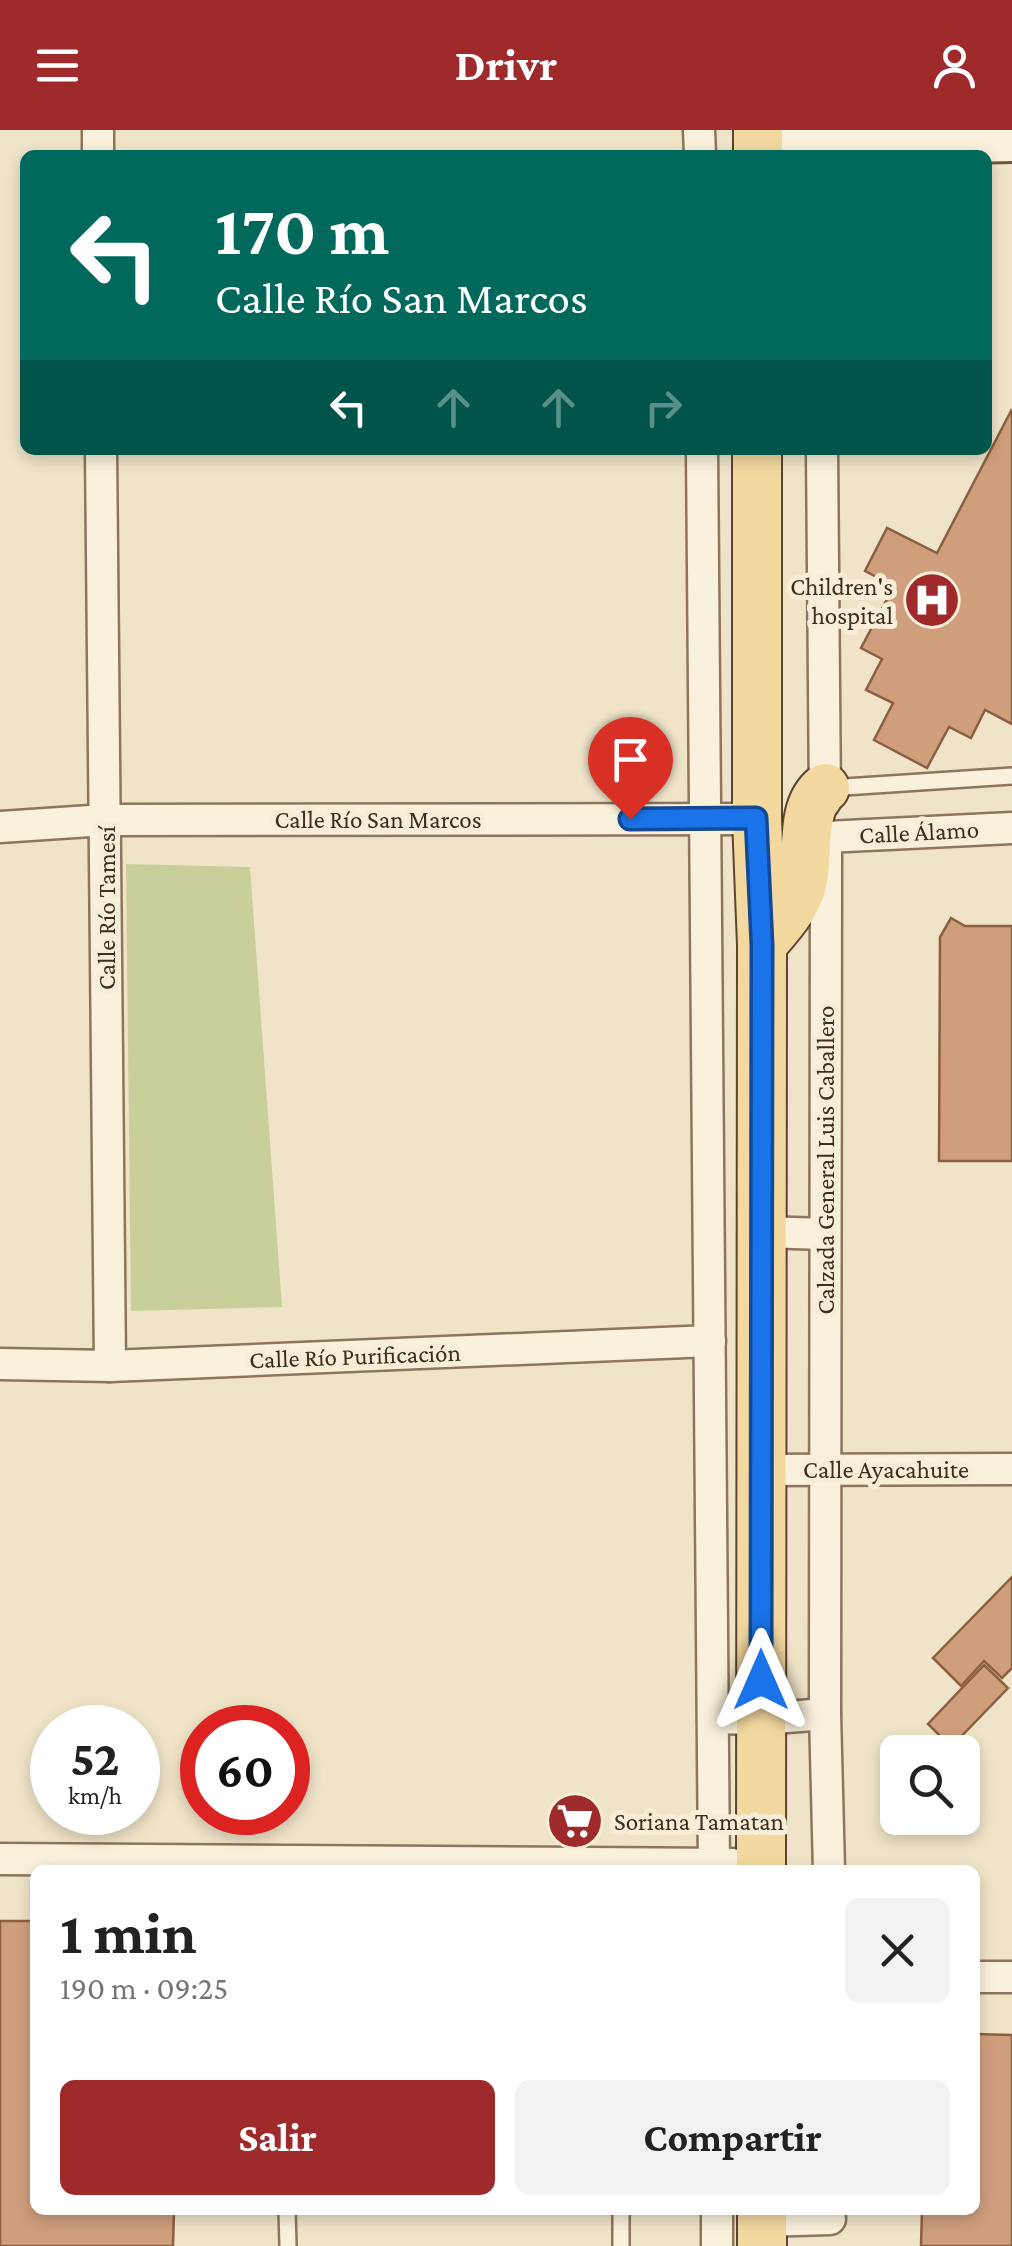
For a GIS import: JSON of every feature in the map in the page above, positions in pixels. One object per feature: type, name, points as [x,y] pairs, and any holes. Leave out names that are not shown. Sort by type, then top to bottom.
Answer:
[{"type":"main road","points":[[757,455],[756,818],[762,945],[761,1865]]},
{"type":"main road","points":[[762,945],[801,890],[812,808],[817,794],[825,788]]},
{"type":"street","points":[[758,144],[1012,140]]},
{"type":"street","name":"Calle Río Tamesí","points":[[102,455],[110,1366]]},
{"type":"street","points":[[702,455],[714,1865]]},
{"type":"street","name":"Calzada General Luis Caballero","points":[[822,455],[826,837],[824,1714],[829,1865]]},
{"type":"street","points":[[703,562],[757,559]]},
{"type":"street","name":"Calle Río San Marcos","points":[[0,826],[105,820],[756,818]]},
{"type":"street","name":"Calle Álamo","points":[[826,837],[1012,828]]},
{"type":"street","points":[[708,1068],[760,1067]]},
{"type":"street","points":[[760,1232],[825,1234]]},
{"type":"street","name":"Calle Río Purificación","points":[[0,1364],[110,1366],[710,1341]]},
{"type":"street","name":"Calle Ayacahuite","points":[[760,1470],[1012,1469]]},
{"type":"street","points":[[713,1718],[824,1714]]},
{"type":"street","points":[[0,1859],[275,1865]]},
{"type":"street","points":[[980,1977],[1012,1977]]},
{"type":"street","points":[[717,2246],[751,2222],[830,2225]]},
{"type":"lane","points":[[825,788],[1012,776]]},
{"type":"lane","points":[[286,2215],[288,2246]]},
{"type":"lane","points":[[621,2215],[621,2246]]},
{"type":"green space","points":[[126,864],[250,867],[282,1307],[131,1311]]},
{"type":"building","points":[[1012,409],[1012,724],[985,710],[971,738],[949,727],[927,768],[874,740],[893,703],[866,690],[882,659],[861,648],[894,586],[865,571],[887,528],[937,553],[988,455],[992,455],[992,447]]},
{"type":"building","points":[[951,918],[965,926],[1012,926],[1012,1161],[939,1161],[940,937]]},
{"type":"building","points":[[1012,1577],[1012,1668],[1002,1678],[984,1661],[961,1686],[933,1658]]},
{"type":"building","points":[[984,1665],[1008,1688],[963,1735],[939,1735],[928,1724]]},
{"type":"building","points":[[0,1921],[30,1921],[30,2215],[174,2215],[173,2246],[0,2246]]},
{"type":"building","points":[[980,2034],[1012,2035],[1012,2246],[921,2246],[922,2215],[980,2215]]},
{"type":"place","name":"Children's hospital","points":[[932,600]]},
{"type":"place","name":"Soriana Tamatan","points":[[575,1821]]},
{"type":"route","points":[[630,819],[756,818],[762,945],[761,1680]]}]
